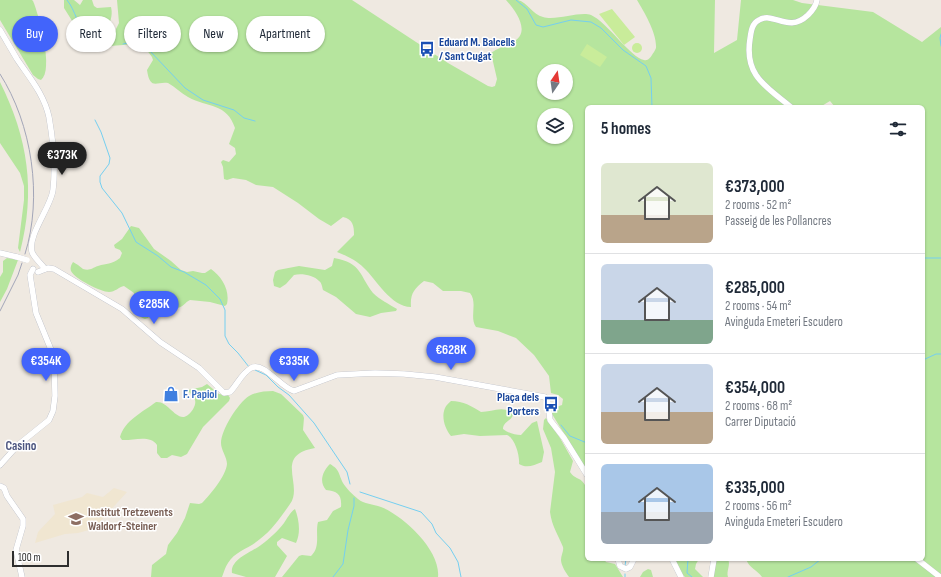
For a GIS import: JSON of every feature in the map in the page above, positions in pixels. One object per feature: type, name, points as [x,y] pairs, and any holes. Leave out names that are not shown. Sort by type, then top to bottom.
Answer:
[{"type":"street","points":[[788,105],[764,86],[756,76],[750,56],[749,45],[751,31],[756,22],[761,19],[772,19],[787,23],[798,22],[810,13],[815,7],[817,0]]},
{"type":"street","points":[[0,30],[39,92],[48,115],[54,153],[53,189],[46,210],[35,233],[32,251],[34,255],[48,268]]},
{"type":"street","points":[[0,253],[16,256],[32,266],[57,270],[122,308],[160,342],[199,368],[224,392],[228,393],[231,391],[244,374],[252,368],[260,368],[287,388],[294,391],[337,375],[374,373],[435,377],[545,398],[548,402],[549,415],[553,424],[564,438],[585,472]]},
{"type":"street","points":[[0,465],[18,445],[49,420],[53,411],[55,396],[54,358],[37,317],[33,301],[32,266]]},
{"type":"street","points":[[0,486],[4,488],[23,519],[23,526],[16,550],[22,577]]},
{"type":"street","points":[[619,561],[620,566],[626,569],[630,567],[633,561]]},
{"type":"street","points":[[673,561],[681,577]]},
{"type":"street","points":[[711,577],[714,561]]},
{"type":"street","points":[[920,561],[940,577]]},
{"type":"shaded area","name":"Institut Tretzevents Waldorf-Steiner","points":[[114,488],[127,492],[97,525],[89,530],[65,534],[35,543],[38,532],[55,514],[53,505],[82,497],[87,493],[103,497]]},
{"type":"green space","points":[[0,0],[32,0],[38,16],[12,16],[12,40],[0,20]]},
{"type":"green space","points":[[64,0],[74,0],[80,5],[83,0],[92,0],[94,6],[97,8],[111,7],[112,12],[111,16],[69,16],[64,8]]},
{"type":"green space","points":[[117,0],[352,0],[448,63],[492,87],[495,86],[497,79],[491,53],[519,38],[522,27],[514,9],[506,0],[521,1],[539,16],[548,18],[581,14],[591,15],[604,25],[632,53],[645,60],[650,58],[655,50],[656,42],[650,23],[637,0],[715,0],[714,53],[737,40],[741,0],[793,0],[802,3],[873,12],[922,42],[941,27],[941,577],[762,577],[749,565],[747,561],[925,561],[925,105],[833,105],[830,101],[823,105],[585,105],[585,468],[552,414],[553,408],[562,405],[563,399],[558,395],[551,393],[549,376],[534,355],[516,338],[498,331],[476,327],[473,319],[473,301],[470,293],[461,291],[443,291],[433,283],[424,281],[413,292],[411,307],[404,306],[384,292],[361,265],[351,258],[337,252],[354,235],[353,226],[349,219],[343,217],[331,226],[273,187],[256,185],[246,180],[233,178],[227,180],[224,179],[221,162],[223,160],[229,162],[236,154],[235,148],[229,144],[235,128],[232,120],[222,110],[188,97],[168,83],[154,84],[148,77],[147,70],[153,60],[148,52],[181,52],[181,16],[124,16],[124,45],[116,46],[116,29],[119,23]]},
{"type":"green space","points":[[612,9],[635,37],[624,45],[599,14]]},
{"type":"green space","points":[[635,43],[639,43],[641,44],[641,52],[635,53],[632,50],[632,46]]},
{"type":"green space","points":[[587,44],[607,57],[600,67],[580,55]]},
{"type":"green space","points":[[19,52],[46,52],[45,74],[41,80],[33,75]]},
{"type":"green space","points":[[0,82],[10,103],[17,124],[23,144],[26,165],[28,208],[20,252],[18,248],[24,200],[24,186],[20,173],[0,143]]},
{"type":"green space","points":[[131,226],[139,228],[154,249],[181,270],[187,272],[193,271],[205,273],[211,269],[219,276],[224,284],[228,299],[227,304],[225,306],[210,302],[190,300],[180,307],[173,308],[164,303],[158,302],[154,304],[148,318],[145,319],[137,312],[134,293],[124,286],[109,292],[100,290],[73,274],[71,271],[71,265],[73,262],[87,270],[111,263],[120,258],[122,253],[120,250],[115,248],[114,245],[122,239]]},
{"type":"green space","points":[[7,258],[18,260],[7,289],[0,302],[0,277],[3,272],[3,261]]},
{"type":"green space","points":[[334,258],[350,263],[355,267],[373,293],[397,309],[396,311],[381,313],[370,317],[356,314],[336,297],[323,290],[321,283],[317,279],[307,275],[294,275],[280,288],[274,286],[273,280],[275,272],[278,270],[299,266],[325,270],[332,266]]},
{"type":"green space","points":[[207,384],[219,394],[228,395],[230,398],[229,401],[203,427],[187,454],[181,457],[172,455],[167,458],[161,458],[157,453],[157,445],[154,442],[145,439],[122,440],[120,437],[122,431],[130,421],[156,402],[160,402],[167,406],[179,416],[185,417],[190,413],[195,405],[194,397],[188,390],[202,387]]},
{"type":"green space","points":[[273,391],[281,394],[303,415],[303,430],[315,448],[302,452],[295,457],[292,464],[294,488],[290,504],[268,532],[231,559],[226,566],[222,577],[151,577],[152,565],[166,554],[168,545],[177,533],[185,518],[190,503],[202,503],[221,480],[224,474],[227,464],[221,443],[224,431],[231,417],[240,404],[249,396],[261,392]]},
{"type":"green space","points":[[451,401],[464,403],[481,412],[502,409],[510,412],[513,415],[504,425],[503,429],[514,434],[521,435],[532,423],[537,421],[544,452],[542,462],[528,466],[519,464],[519,457],[516,448],[510,437],[507,435],[480,436],[464,434],[451,436],[445,426],[443,415],[445,407]]},
{"type":"green space","points":[[546,418],[560,438],[573,461],[570,472],[585,485],[585,561],[605,561],[615,564],[623,577],[569,577],[564,569],[561,560],[563,547],[550,512],[555,472],[551,448],[543,429],[544,420]]},
{"type":"green space","points":[[330,464],[337,470],[346,487],[358,499],[381,507],[400,518],[410,526],[434,556],[438,577],[282,577],[299,556],[311,556],[317,544],[318,522],[327,520],[333,511],[341,507],[341,499],[338,494],[334,491],[326,490],[323,484],[323,474]]},
{"type":"green space","points":[[295,509],[299,526],[298,539],[296,543],[282,538],[277,542],[277,545],[287,556],[275,577],[246,577],[232,573],[234,564],[242,556],[270,538],[282,526]]},
{"type":"green space","points":[[676,561],[698,561],[695,569],[703,577],[685,577],[681,573]]},
{"type":"green space","points":[[715,561],[728,561],[728,577],[712,577]]},
{"type":"green space","points":[[648,569],[651,570],[653,577],[640,577],[643,572]]},
{"type":"waterway","points":[[67,0],[76,16]]},
{"type":"waterway","points":[[516,0],[527,9],[536,25],[543,27],[571,20],[591,22],[601,28],[623,50],[646,66],[651,78],[652,105]]},
{"type":"waterway","points":[[941,34],[941,46]]},
{"type":"waterway","points":[[123,44],[133,42],[140,44],[149,50],[185,88],[203,100],[234,110],[244,118],[255,121]]},
{"type":"waterway","points":[[95,120],[110,158],[109,164],[100,176],[102,188],[122,213],[136,242],[158,256],[171,267],[184,272],[206,285],[220,299],[225,310],[225,336],[229,344],[249,367]]},
{"type":"waterway","points":[[925,258],[941,258]]},
{"type":"waterway","points":[[925,359],[936,354],[941,354]]},
{"type":"waterway","points":[[255,370],[266,375],[289,395],[314,423],[347,472],[350,484]]},
{"type":"waterway","points":[[561,425],[570,436],[585,442]]},
{"type":"waterway","points":[[360,492],[421,512],[432,524],[436,533],[450,548],[458,562],[461,577]]},
{"type":"waterway","points":[[333,577],[343,564],[348,530],[354,506],[354,498]]},
{"type":"waterway","points":[[625,566],[626,561]]},
{"type":"waterway","points":[[688,561],[687,573],[692,577]]},
{"type":"waterway","points":[[788,577],[811,567],[818,561]]},
{"type":"railway","points":[[0,74],[20,115],[27,138],[31,161],[33,209],[25,254]]},
{"type":"railway","points":[[0,311],[18,275],[22,263]]},
{"type":"place","name":"Eduard M. Balcells / Sant Cugat","points":[[427,49]]},
{"type":"place","name":"F. Papiol","points":[[171,394]]},
{"type":"place","name":"Plaça dels Porters","points":[[551,404]]},
{"type":"place","name":"Institut Tretzevents Waldorf-Steiner","points":[[76,519]]},
{"type":"district","name":"Casino","points":[[21,446]]}]
